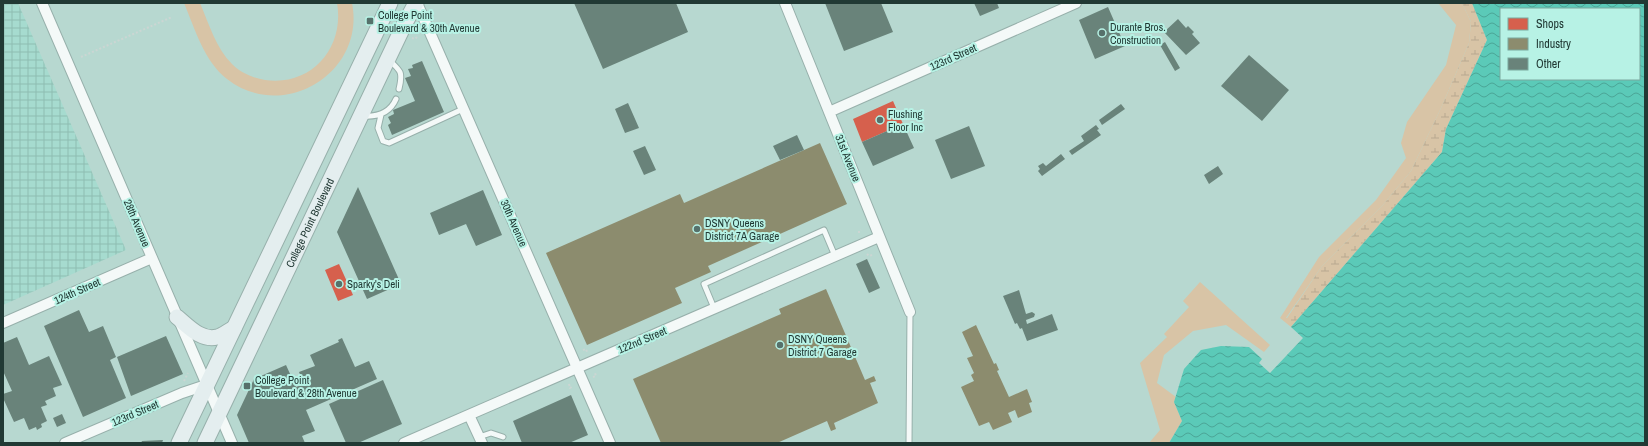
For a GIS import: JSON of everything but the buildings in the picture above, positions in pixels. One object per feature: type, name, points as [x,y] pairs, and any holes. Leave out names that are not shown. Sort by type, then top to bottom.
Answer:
[{"type":"main road","points":[[180,443],[206,385],[215,370],[390,3]]},
{"type":"main road","name":"College Point Boulevard","points":[[205,443],[389,60],[404,25],[417,3]]},
{"type":"main road","points":[[177,317],[198,334],[211,338],[216,338],[234,328]]},
{"type":"street","name":"28th Avenue","points":[[42,3],[232,443]]},
{"type":"street","name":"30th Avenue","points":[[417,3],[610,443]]},
{"type":"street","name":"31st Avenue","points":[[786,3],[910,312]]},
{"type":"street","name":"123rd Street","points":[[829,112],[1076,3]]},
{"type":"street","name":"122nd Street","points":[[404,443],[879,237]]},
{"type":"street","name":"124th Street","points":[[3,323],[152,258]]},
{"type":"street","name":"123rd Street","points":[[65,443],[182,393],[206,385]]},
{"type":"street","points":[[469,415],[480,440]]},
{"type":"lane","points":[[389,60],[400,70],[402,76],[399,89]]},
{"type":"lane","points":[[396,99],[393,105],[381,115],[378,128],[383,141],[389,143],[464,109]]},
{"type":"lane","points":[[362,115],[381,115]]},
{"type":"lane","points":[[714,308],[704,284],[824,230],[835,256]]},
{"type":"lane","points":[[909,443],[910,312]]},
{"type":"lane","points":[[480,440],[491,433],[503,437]]},
{"type":"path","points":[[81,56],[172,17]]},
{"type":"path","points":[[411,38],[415,39],[417,37]]},
{"type":"path","points":[[859,233],[858,231],[861,230]]},
{"type":"path","points":[[867,254],[869,256],[872,255]]},
{"type":"path","points":[[583,350],[586,349],[587,352]]},
{"type":"path","points":[[184,381],[188,373]]},
{"type":"path","points":[[593,377],[596,376],[595,373]]},
{"type":"path","points":[[569,384],[570,388],[573,386]]},
{"type":"shaded area","points":[[3,3],[18,3],[126,250],[3,305]]},
{"type":"green space","points":[[184,3],[200,3],[217,43],[226,58],[232,64],[247,75],[265,80],[282,81],[297,77],[310,71],[321,61],[330,49],[336,35],[338,20],[337,3],[352,3],[353,28],[346,51],[333,69],[316,84],[295,93],[272,96],[249,91],[227,79],[219,72],[206,54],[196,34]]},
{"type":"green space","points":[[1438,3],[1462,3],[1471,22],[1469,43],[1441,108],[1411,171],[1382,206],[1322,266],[1286,318],[1280,318],[1319,257],[1376,200],[1406,158],[1401,143],[1407,122],[1446,65],[1456,25]]},
{"type":"green space","points":[[1462,3],[1472,3],[1487,40],[1446,129],[1442,152],[1291,327],[1280,318],[1287,318],[1322,266],[1382,206],[1411,171],[1441,108],[1469,43],[1471,22]]},
{"type":"green space","points":[[1200,282],[1270,345],[1264,352],[1226,325],[1193,331],[1164,355],[1157,383],[1176,397],[1174,402],[1182,421],[1169,443],[1149,443],[1160,430],[1140,363],[1167,337],[1164,334],[1189,307],[1183,301]]},
{"type":"water","points":[[1472,3],[1645,3],[1645,443],[1169,443],[1182,421],[1174,402],[1184,369],[1201,350],[1221,346],[1249,347],[1262,359],[1259,363],[1270,373],[1303,338],[1291,327],[1442,152],[1446,129],[1487,40]]},
{"type":"place","name":"College Point Boulevard & 30th Avenue","points":[[370,21]]},
{"type":"place","name":"Durante Bros. Construction","points":[[1102,33]]},
{"type":"place","name":"Flushing Floor Inc","points":[[880,120]]},
{"type":"place","name":"DSNY Queens District 7A Garage","points":[[697,229]]},
{"type":"place","name":"Sparky's Deli","points":[[339,284]]},
{"type":"place","name":"DSNY Queens District 7 Garage","points":[[780,345]]},
{"type":"place","name":"College Point Boulevard & 28th Avenue","points":[[247,386]]}]
